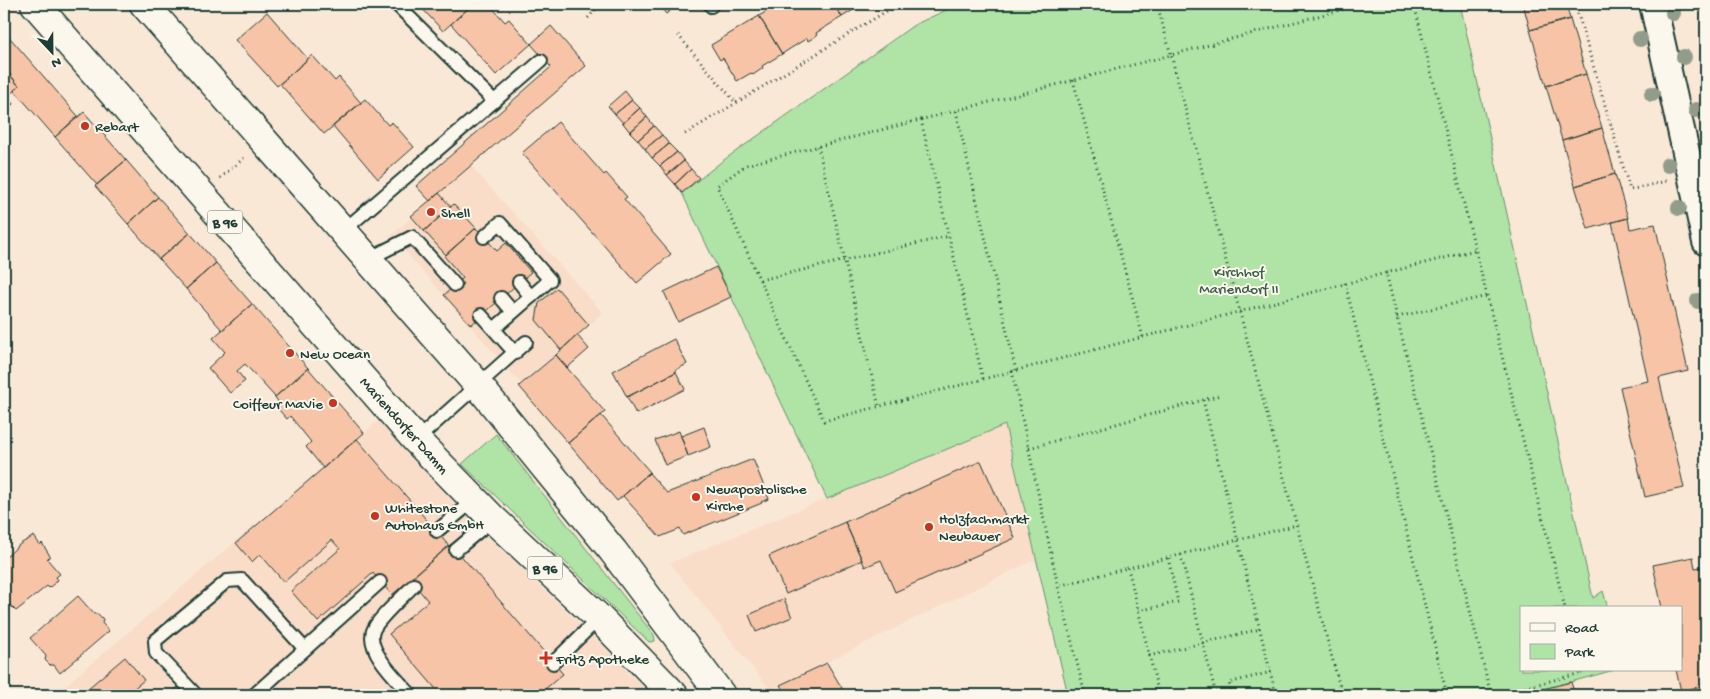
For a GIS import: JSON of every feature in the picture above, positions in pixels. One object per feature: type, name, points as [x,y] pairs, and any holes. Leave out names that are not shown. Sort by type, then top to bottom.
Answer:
[{"type":"main road","name":"Mariendorfer Damm","points":[[35,4],[416,440],[484,510],[599,618],[674,695]]},
{"type":"main road","points":[[144,4],[478,385],[613,551],[721,695]]},
{"type":"street","points":[[1653,4],[1706,242]]},
{"type":"lane","points":[[396,4],[494,101]]},
{"type":"lane","points":[[343,231],[541,61]]},
{"type":"lane","points":[[484,237],[500,223],[550,280],[494,329]]},
{"type":"lane","points":[[368,259],[412,237],[448,269],[455,285]]},
{"type":"lane","points":[[518,282],[531,297]]},
{"type":"lane","points":[[501,298],[513,312]]},
{"type":"lane","points":[[481,315],[515,353]]},
{"type":"lane","points":[[416,440],[526,342]]},
{"type":"lane","points":[[437,532],[484,510]]},
{"type":"lane","points":[[456,550],[484,510]]},
{"type":"lane","points":[[196,695],[156,653],[155,641],[227,581],[242,580],[304,649]]},
{"type":"lane","points":[[254,695],[380,582]]},
{"type":"lane","points":[[410,695],[378,656],[372,644],[373,631],[379,622],[414,585]]},
{"type":"lane","points":[[553,663],[599,618]]},
{"type":"path","points":[[588,18],[600,4]]},
{"type":"path","points":[[685,134],[898,4]]},
{"type":"path","points":[[1157,4],[1342,695]]},
{"type":"path","points":[[1363,4],[746,165],[717,186],[824,421],[1475,250]]},
{"type":"path","points":[[1414,4],[1564,606]]},
{"type":"path","points":[[1575,4],[1630,190],[1691,174]]},
{"type":"path","points":[[678,35],[736,103]]},
{"type":"path","points":[[1073,80],[1144,337]]},
{"type":"path","points":[[956,111],[1014,371],[1058,586],[1085,695]]},
{"type":"path","points":[[921,120],[983,379]]},
{"type":"path","points":[[202,194],[264,141]]},
{"type":"path","points":[[818,146],[879,407]]},
{"type":"path","points":[[760,280],[949,236]]},
{"type":"path","points":[[1386,272],[1491,695]]},
{"type":"path","points":[[1345,284],[1446,695]]},
{"type":"path","points":[[1397,317],[1487,296]]},
{"type":"path","points":[[1030,448],[1221,395]]},
{"type":"path","points":[[1203,400],[1276,695]]},
{"type":"path","points":[[1058,586],[1297,526]]},
{"type":"path","points":[[1181,555],[1216,695]]},
{"type":"path","points":[[1138,612],[1178,602],[1168,558]]},
{"type":"path","points":[[1128,568],[1159,695]]},
{"type":"path","points":[[1149,656],[1260,629]]},
{"type":"path","points":[[1232,695],[1229,683],[1271,672]]},
{"type":"path","points":[[1496,695],[1581,672]]},
{"type":"shaded area","points":[[471,166],[603,313],[521,384],[391,235]]},
{"type":"shaded area","points":[[378,421],[461,511],[587,630],[651,695],[54,695]]},
{"type":"shaded area","points":[[1005,425],[1036,559],[770,690],[670,563]]},
{"type":"green space","name":"Kirchhof Mariendorf II","points":[[959,4],[1460,4],[1593,598],[1603,591],[1607,606],[1520,606],[1520,672],[1607,672],[1524,695],[1068,695],[1005,425],[827,499],[682,193],[721,162],[914,25]]},
{"type":"green space","points":[[496,434],[654,635],[655,641],[649,642],[462,464]]},
{"type":"building","points":[[418,4],[473,4],[443,31]]},
{"type":"building","points":[[473,4],[489,4],[505,22],[509,19],[531,44],[496,75],[451,24]]},
{"type":"building","points":[[658,4],[678,4],[666,14]]},
{"type":"building","points":[[779,4],[833,4],[842,17],[816,33],[817,35],[813,38],[808,41],[807,38],[782,54],[759,16]]},
{"type":"building","points":[[833,4],[863,4],[842,17]]},
{"type":"building","points":[[1523,4],[1566,4],[1570,19],[1530,30]]},
{"type":"building","points":[[267,12],[308,59],[277,86],[235,40]]},
{"type":"building","points":[[759,16],[782,54],[762,66],[763,68],[753,75],[751,73],[737,81],[723,58],[720,60],[711,45]]},
{"type":"building","points":[[1570,19],[1586,74],[1546,86],[1530,30]]},
{"type":"building","points":[[551,26],[586,66],[430,201],[416,186],[551,67],[531,44]]},
{"type":"building","points":[[4,31],[78,116],[55,137],[14,90],[19,86],[7,71],[4,73]]},
{"type":"building","points":[[312,55],[335,81],[339,77],[361,103],[324,134],[280,84]]},
{"type":"building","points":[[7,71],[19,86],[7,97],[13,104],[4,112],[4,73]]},
{"type":"building","points":[[1586,74],[1602,128],[1562,140],[1546,86]]},
{"type":"building","points":[[625,91],[632,100],[615,114],[608,106]]},
{"type":"building","points":[[365,99],[388,125],[392,122],[414,147],[378,179],[333,126]]},
{"type":"building","points":[[632,100],[640,108],[623,123],[615,114]]},
{"type":"building","points":[[640,108],[647,117],[630,132],[623,123]]},
{"type":"building","points":[[84,112],[126,160],[97,185],[55,137]]},
{"type":"building","points":[[647,117],[654,126],[638,140],[630,132]]},
{"type":"building","points":[[558,122],[604,175],[606,173],[627,197],[624,199],[671,254],[637,283],[522,153]]},
{"type":"building","points":[[654,126],[662,135],[645,149],[638,140]]},
{"type":"building","points":[[1602,128],[1615,174],[1575,186],[1562,140]]},
{"type":"building","points":[[662,135],[669,144],[652,158],[645,149]]},
{"type":"building","points":[[669,144],[677,152],[660,166],[652,158]]},
{"type":"building","points":[[677,152],[684,161],[667,175],[660,166]]},
{"type":"building","points":[[126,160],[158,197],[128,224],[95,186]]},
{"type":"building","points":[[684,161],[691,169],[675,184],[667,175]]},
{"type":"building","points":[[691,169],[699,178],[682,193],[675,184]]},
{"type":"building","points":[[1615,174],[1628,218],[1588,229],[1575,186]]},
{"type":"building","name":"Shell","points":[[439,193],[451,207],[424,231],[411,216]]},
{"type":"building","points":[[158,197],[190,233],[159,259],[128,224]]},
{"type":"building","points":[[454,204],[476,228],[446,255],[424,231]]},
{"type":"building","points":[[1628,218],[1630,229],[1655,224],[1688,371],[1659,378],[1684,488],[1645,497],[1620,387],[1648,381],[1612,222]]},
{"type":"building","points":[[476,228],[497,251],[506,243],[531,272],[471,325],[444,295],[463,278],[444,256]]},
{"type":"building","points":[[190,233],[216,263],[186,289],[159,259]]},
{"type":"building","points":[[216,263],[252,304],[222,330],[186,289]]},
{"type":"building","points":[[716,267],[731,297],[678,322],[664,292]]},
{"type":"building","points":[[557,288],[589,325],[561,350],[536,320],[539,303]]},
{"type":"building","points":[[252,304],[308,368],[275,397],[245,364],[237,371],[245,381],[230,393],[208,368],[225,352],[213,338]]},
{"type":"building","points":[[577,335],[589,349],[567,368],[556,355]]},
{"type":"building","points":[[674,339],[687,364],[676,370],[676,372],[627,397],[613,371]]},
{"type":"building","points":[[556,355],[605,412],[568,443],[519,386]]},
{"type":"building","points":[[308,368],[364,433],[323,468],[306,447],[311,442],[290,416],[287,419],[278,409],[281,406],[275,397]]},
{"type":"building","points":[[676,372],[685,389],[636,414],[627,397]]},
{"type":"building","points":[[601,415],[650,472],[617,501],[568,443]]},
{"type":"building","points":[[704,427],[711,447],[688,456],[681,436]]},
{"type":"building","points":[[679,431],[688,456],[665,465],[655,440]]},
{"type":"building","points":[[357,439],[449,546],[392,595],[373,573],[318,622],[291,591],[340,549],[332,540],[284,582],[260,554],[252,562],[236,543]]},
{"type":"building","name":"Neuapostolische Kirche","points":[[753,459],[769,499],[683,535],[680,529],[660,537],[623,496],[649,473],[667,493]]},
{"type":"building","name":"Holzfachmarkt Neubauer","points":[[981,461],[1015,538],[895,592],[881,560],[865,567],[845,522]]},
{"type":"building","points":[[845,522],[862,560],[786,594],[769,556]]},
{"type":"building","points":[[34,536],[40,545],[42,543],[50,556],[47,559],[60,574],[56,577],[58,580],[49,588],[47,586],[16,611],[9,604],[4,608],[4,559],[20,544]]},
{"type":"building","points":[[451,544],[563,674],[538,695],[509,695],[505,691],[500,695],[441,695],[389,634],[428,601],[410,579]]},
{"type":"building","points":[[1693,557],[1695,568],[1702,567],[1706,586],[1706,685],[1681,691],[1676,672],[1682,672],[1682,606],[1662,606],[1653,565]]},
{"type":"building","points":[[78,596],[94,614],[98,614],[103,619],[102,623],[109,631],[60,673],[54,665],[50,665],[45,660],[46,656],[30,638]]},
{"type":"building","points":[[784,599],[792,617],[756,632],[749,615]]},
{"type":"building","points":[[125,657],[144,680],[126,695],[80,695]]},
{"type":"building","points":[[827,663],[846,695],[786,695],[780,685]]},
{"type":"building","points":[[1571,682],[1575,695],[1540,695],[1544,694],[1543,689]]},
{"type":"building","points":[[181,685],[190,695],[168,695]]},
{"type":"place","name":"Rebart","points":[[85,126]]},
{"type":"place","name":"Shell","points":[[431,212]]},
{"type":"place","name":"New Ocean","points":[[290,353]]},
{"type":"place","name":"Coiffeur MaVie","points":[[333,403]]},
{"type":"place","name":"Neuapostolische Kirche","points":[[696,497]]},
{"type":"place","name":"Whitestone Autohaus GmbH","points":[[375,516]]},
{"type":"place","name":"Holzfachmarkt Neubauer","points":[[929,527]]},
{"type":"place","name":"Fritz Apotheke","points":[[546,658]]}]
